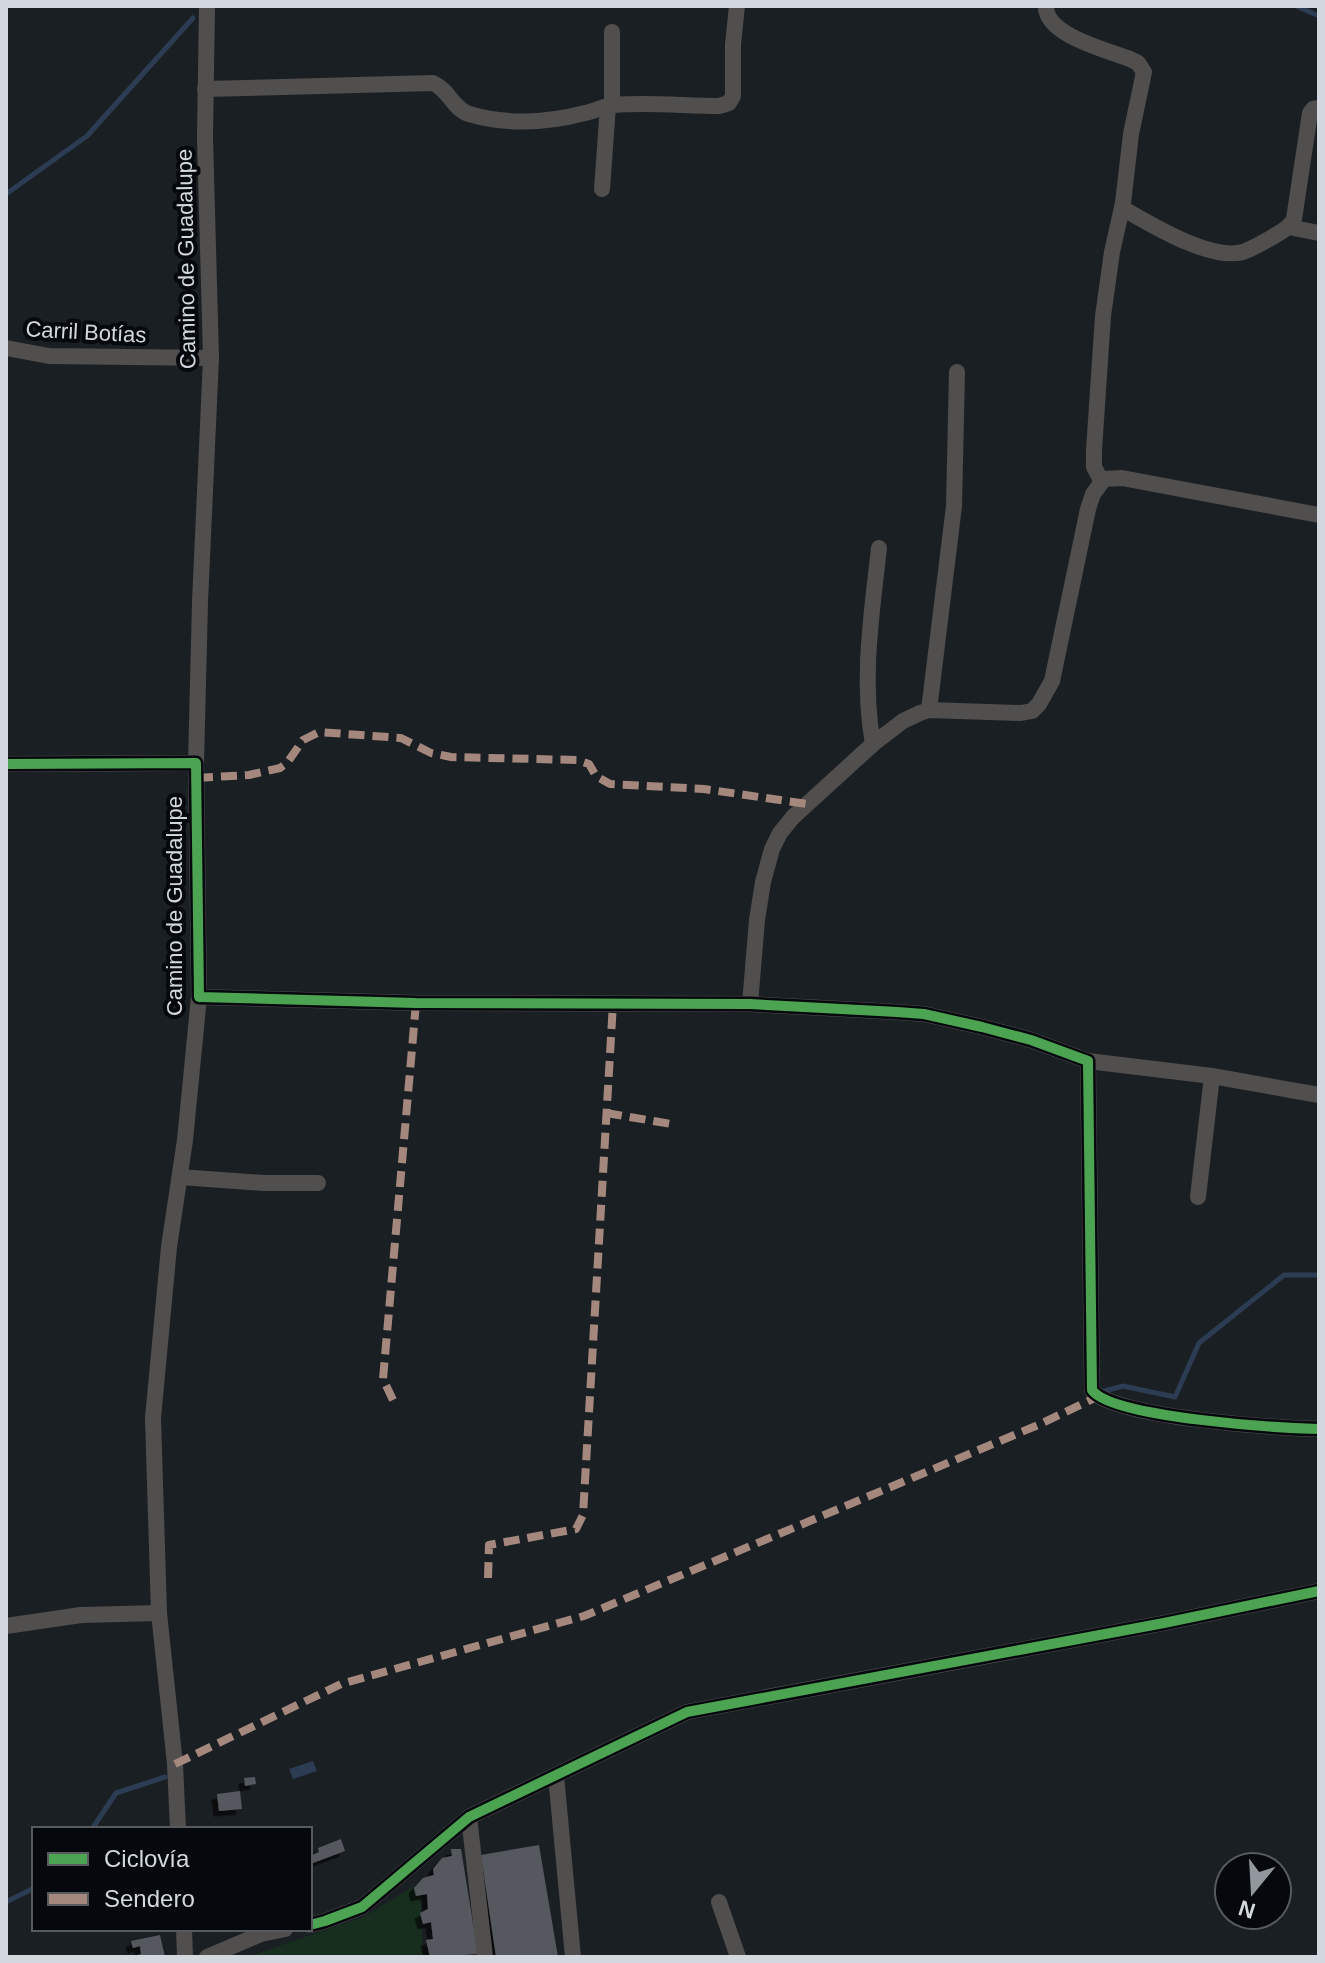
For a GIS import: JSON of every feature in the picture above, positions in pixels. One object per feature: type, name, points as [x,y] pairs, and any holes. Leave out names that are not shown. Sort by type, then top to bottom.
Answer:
[{"type":"street","name":"Camino de Guadalupe","points":[[178,1827],[175,1764],[159,1613],[153,1418],[169,1247],[180,1177],[199,997],[196,763],[211,358],[205,89],[207,6]]},
{"type":"street","points":[[205,89],[433,83],[446,92],[464,113],[519,122],[549,120],[610,106],[719,106],[729,103],[733,96],[737,6]]},
{"type":"street","points":[[1046,6],[1046,14],[1055,27],[1138,63],[1144,72],[1103,316],[1094,450],[1094,467],[1102,482]]},
{"type":"street","points":[[602,189],[610,106],[612,32]]},
{"type":"street","points":[[1122,208],[1177,237],[1226,253],[1242,252],[1289,227],[1294,219],[1310,113],[1319,108]]},
{"type":"street","points":[[1289,227],[1319,233]]},
{"type":"street","name":"Carril Botías","points":[[6,348],[19,353],[49,356],[211,358]]},
{"type":"street","points":[[929,710],[954,506],[957,372]]},
{"type":"street","points":[[750,1004],[763,882],[772,849],[793,817],[903,721],[929,710],[1021,713],[1032,711],[1039,704],[1052,681],[1088,509],[1102,482],[1122,478],[1319,515]]},
{"type":"street","points":[[873,744],[868,718],[868,677],[879,548]]},
{"type":"street","points":[[6,764],[196,763]]},
{"type":"street","points":[[199,997],[416,1003],[750,1004],[924,1014],[1031,1040],[1088,1061],[1212,1076],[1319,1095]]},
{"type":"street","points":[[1088,1061],[1092,1390],[1097,1397],[1130,1407],[1188,1417],[1319,1429]]},
{"type":"street","points":[[1198,1197],[1212,1076]]},
{"type":"street","points":[[180,1177],[318,1183]]},
{"type":"street","points":[[312,1924],[362,1907],[469,1817],[687,1712],[1319,1591]]},
{"type":"street","points":[[6,1626],[81,1615],[159,1613]]},
{"type":"street","points":[[556,1776],[573,1957]]},
{"type":"street","points":[[469,1817],[485,1957]]},
{"type":"street","points":[[719,1902],[738,1957]]},
{"type":"street","points":[[184,1931],[185,1957]]},
{"type":"street","points":[[207,1957],[275,1931]]},
{"type":"green space","points":[[420,1882],[423,1957],[247,1957],[363,1917]]},
{"type":"water","points":[[313,1761],[317,1771],[293,1779],[289,1769]]},
{"type":"building","points":[[255,1777],[256,1784],[245,1786],[244,1778]]},
{"type":"building","points":[[240,1791],[242,1809],[219,1811],[217,1794]]},
{"type":"building","points":[[341,1839],[345,1851],[313,1863],[312,1855],[319,1852],[318,1848]]},
{"type":"building","points":[[539,1845],[558,1957],[496,1957],[481,1855]]},
{"type":"building","points":[[451,1849],[461,1849],[478,1954],[430,1957],[426,1940],[433,1939],[431,1922],[423,1924],[420,1913],[428,1909],[427,1894],[416,1896],[414,1888],[423,1878],[434,1875],[433,1869],[442,1858],[452,1856]]},
{"type":"building","points":[[160,1935],[165,1957],[132,1957],[141,1954],[140,1946],[133,1948],[131,1941]]},
{"type":"waterway","points":[[1296,6],[1319,16]]},
{"type":"waterway","points":[[6,194],[87,136],[193,18]]},
{"type":"waterway","points":[[1101,1392],[1123,1386],[1175,1397],[1199,1343],[1284,1275],[1319,1275]]},
{"type":"waterway","points":[[93,1827],[116,1793],[165,1777]]},
{"type":"waterway","points":[[6,1902],[32,1889]]},
{"type":"marked path","points":[[197,778],[249,775],[280,768],[303,740],[319,732],[401,738],[431,753],[451,757],[577,760],[589,764],[596,776],[610,784],[704,789],[807,804]]},
{"type":"marked path","points":[[393,1400],[383,1379],[416,1003]]},
{"type":"marked path","points":[[488,1578],[489,1545],[576,1529],[583,1515],[613,1003]]},
{"type":"marked path","points":[[606,1113],[671,1124]]},
{"type":"marked path","points":[[175,1764],[341,1684],[584,1616],[1038,1425],[1097,1397]]},
{"type":"cycle path","points":[[6,764],[196,763],[199,997],[416,1003],[750,1004],[897,1012],[924,1014],[982,1027],[1031,1040],[1088,1061],[1092,1390],[1106,1400],[1162,1414],[1235,1424],[1319,1429]]},
{"type":"cycle path","points":[[312,1924],[362,1907],[469,1817],[687,1712],[1319,1591]]}]
